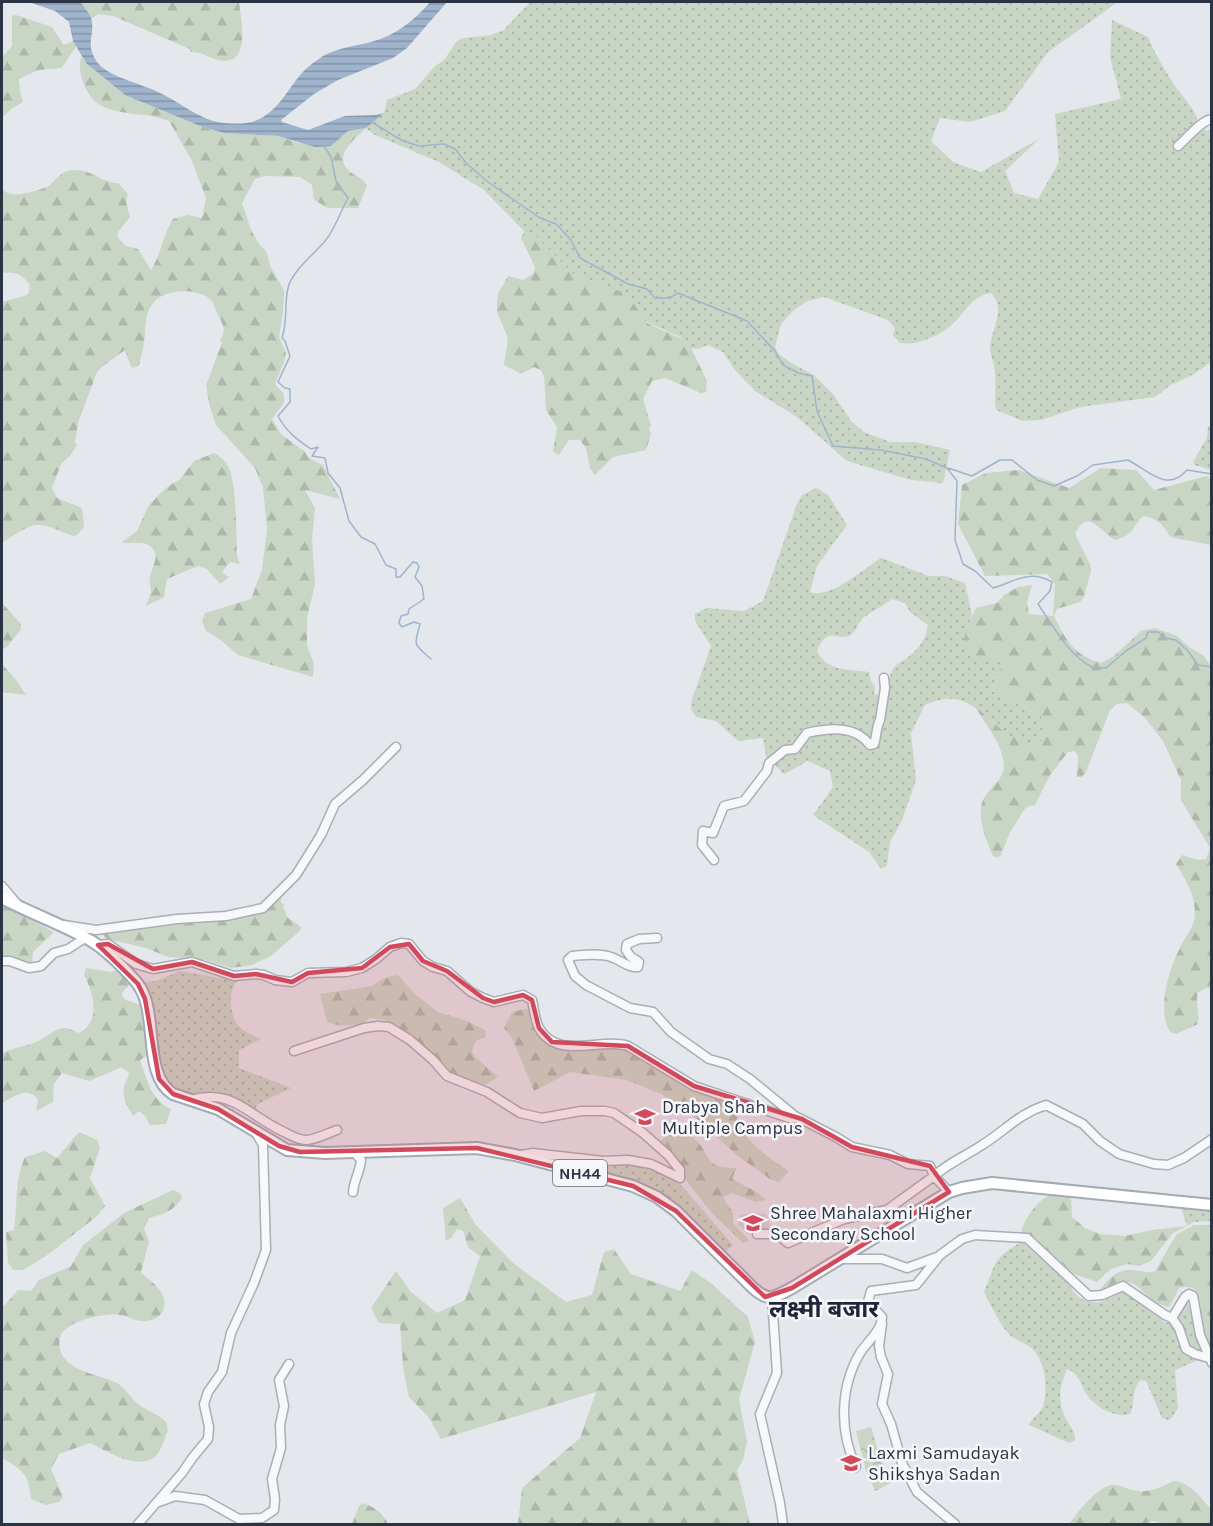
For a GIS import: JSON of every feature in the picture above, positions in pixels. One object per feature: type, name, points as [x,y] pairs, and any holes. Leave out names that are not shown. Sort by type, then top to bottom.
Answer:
[{"type":"main road","name":"NH44","points":[[2,898],[98,945],[138,984],[145,999],[156,1067],[162,1085],[173,1094],[218,1109],[287,1150],[325,1154],[464,1148],[514,1155],[633,1186],[657,1197],[696,1230],[760,1294],[772,1298]]},
{"type":"main road","points":[[772,1298],[949,1192],[962,1188],[992,1183],[1212,1205]]},
{"type":"street","points":[[1178,146],[1205,120],[1212,119]]},
{"type":"street","points":[[714,860],[702,845],[703,831],[713,832],[724,806],[744,801],[767,771],[769,763],[785,750],[795,749],[807,734],[833,729],[850,731],[863,736],[870,745],[874,744],[878,733],[877,725],[880,720],[885,688],[884,678]]},
{"type":"street","points":[[58,926],[67,924],[96,930],[177,919],[226,916],[263,908],[296,875],[321,835],[335,804],[396,747]]},
{"type":"street","points":[[2,886],[22,909]]},
{"type":"street","points":[[2,961],[10,961],[29,968],[41,966],[54,953],[68,949],[85,938]]},
{"type":"street","points":[[657,938],[639,939],[627,944],[626,950],[639,962],[638,967],[632,968],[610,956],[572,956],[568,960],[575,976],[586,985],[630,1008],[653,1012],[671,1032],[709,1059],[727,1064],[750,1079],[802,1119],[852,1147],[890,1155],[908,1164],[930,1166],[933,1176],[949,1192]]},
{"type":"street","points":[[98,945],[108,944],[136,964],[153,969],[192,962],[234,976],[256,974],[292,982],[308,973],[346,972],[362,968],[390,947],[401,943],[409,944],[423,961],[447,971],[471,992],[483,998],[494,1002],[523,995],[532,1000],[539,1028],[552,1042],[571,1047],[617,1042],[628,1046],[694,1086],[789,1118],[802,1119]]},
{"type":"street","points":[[294,1051],[364,1028],[389,1027],[410,1040],[447,1076],[487,1092],[520,1113],[542,1118],[580,1111],[614,1113],[643,1133],[668,1155],[680,1170],[680,1178],[651,1164],[628,1160],[603,1161],[533,1153],[514,1155]]},
{"type":"street","points":[[190,1101],[206,1096],[227,1098],[239,1103],[267,1124],[306,1140],[337,1130]]},
{"type":"street","points":[[757,1234],[777,1234],[788,1243],[844,1219],[887,1210],[950,1162],[982,1145],[1027,1112],[1046,1106],[1083,1124],[1100,1141],[1119,1154],[1154,1164],[1168,1165],[1184,1158],[1212,1139]]},
{"type":"street","points":[[138,1524],[208,1439],[209,1427],[204,1404],[208,1392],[222,1372],[231,1333],[266,1250],[263,1145],[255,1130]]},
{"type":"street","points":[[353,1192],[361,1160],[354,1152]]},
{"type":"street","points":[[955,1524],[917,1492],[902,1462],[891,1424],[882,1404],[888,1374],[879,1346],[882,1317],[868,1302],[872,1291],[916,1285],[940,1256],[962,1239],[975,1235],[1027,1238],[1089,1296],[1102,1295],[1123,1286],[1172,1318],[1179,1328],[1186,1348],[1210,1360]]},
{"type":"street","points":[[840,1259],[882,1259],[907,1268],[940,1256]]},
{"type":"street","points":[[1172,1318],[1185,1297],[1189,1294],[1193,1296],[1200,1335],[1210,1360]]},
{"type":"street","points":[[772,1298],[777,1373],[760,1414],[783,1524]]},
{"type":"street","points":[[856,1467],[849,1453],[844,1417],[848,1378],[861,1353],[882,1324]]},
{"type":"street","points":[[158,1502],[175,1496],[205,1500],[239,1519],[262,1518],[274,1510],[272,1479],[281,1448],[280,1425],[284,1406],[279,1380],[289,1364]]},
{"type":"highlighted area","points":[[108,944],[153,969],[192,962],[234,976],[256,974],[292,982],[308,973],[362,968],[390,947],[409,944],[423,961],[447,971],[483,998],[494,1002],[523,995],[532,1000],[539,1028],[552,1042],[628,1046],[694,1086],[802,1119],[852,1147],[930,1166],[949,1192],[792,1288],[765,1297],[676,1211],[633,1186],[477,1148],[300,1152],[279,1146],[218,1109],[173,1094],[159,1079],[145,999],[138,984],[98,945]]},
{"type":"shaded area","name":"Shree Mahalaxmi Higher Secondary School","points":[[766,1214],[770,1225],[767,1231],[747,1233],[738,1225],[740,1215]]},
{"type":"green space","points":[[77,2],[239,2],[242,31],[240,50],[236,57],[229,60],[218,60],[191,52],[190,49],[113,16],[98,14],[91,19],[81,3]]},
{"type":"green space","points":[[530,2],[1118,2],[1048,52],[1005,111],[970,122],[940,118],[931,141],[953,162],[981,172],[1039,139],[1005,171],[1014,193],[1038,199],[1059,162],[1055,114],[1121,99],[1110,57],[1112,20],[1148,37],[1166,73],[1192,108],[1199,126],[1207,131],[1211,129],[1211,362],[1194,374],[1169,386],[1155,397],[1080,407],[1041,420],[1023,421],[996,410],[995,371],[990,348],[998,306],[991,293],[972,302],[944,331],[931,338],[910,343],[899,342],[893,335],[895,328],[888,320],[824,297],[807,301],[794,310],[781,324],[775,347],[778,353],[814,375],[833,394],[852,422],[864,432],[890,442],[915,442],[950,450],[943,483],[911,480],[847,461],[797,417],[755,391],[735,370],[723,352],[708,345],[699,349],[691,348],[680,337],[645,321],[627,295],[572,273],[536,236],[524,231],[484,190],[439,162],[373,134],[366,128],[384,113],[387,100],[415,89],[434,67],[444,60],[457,41],[491,35],[504,30]]},
{"type":"green space","points":[[16,15],[52,27],[64,45],[73,41],[76,46],[62,68],[38,70],[19,79],[23,102],[2,118],[2,57],[12,46],[12,16]]},
{"type":"green space","points":[[81,57],[125,95],[200,126],[224,133],[278,136],[298,143],[331,146],[348,131],[366,128],[347,148],[343,159],[349,171],[367,185],[358,208],[328,208],[314,200],[312,185],[300,177],[265,176],[255,179],[242,203],[251,230],[266,251],[271,268],[284,290],[279,337],[286,353],[275,384],[284,394],[284,403],[272,419],[281,434],[305,452],[309,458],[323,465],[340,499],[305,490],[315,508],[312,540],[315,584],[307,618],[307,645],[314,664],[313,677],[238,655],[206,631],[202,621],[205,613],[251,599],[262,570],[267,529],[263,487],[255,468],[216,425],[210,407],[206,386],[222,342],[220,340],[224,329],[212,301],[204,295],[187,291],[170,293],[156,300],[147,315],[139,365],[131,367],[125,350],[97,372],[78,423],[75,442],[77,445],[61,464],[52,488],[57,498],[82,508],[84,527],[73,536],[50,527],[36,525],[22,530],[2,543],[2,302],[28,295],[30,286],[19,275],[2,273],[2,190],[14,194],[37,190],[48,186],[70,170],[80,170],[118,183],[128,194],[126,202],[130,217],[118,232],[118,238],[126,246],[138,249],[151,270],[173,219],[188,215],[202,218],[206,198],[192,161],[169,121],[153,116],[112,110],[95,101],[84,84],[80,68]]},
{"type":"green space","points":[[524,231],[536,236],[572,273],[627,294],[647,323],[684,340],[691,348],[707,381],[706,392],[701,393],[665,378],[652,381],[643,399],[651,425],[646,450],[613,457],[595,475],[590,469],[586,448],[580,440],[569,440],[559,455],[553,452],[557,427],[546,410],[544,377],[541,370],[534,367],[521,374],[504,365],[508,338],[497,312],[498,294],[508,276],[523,280],[533,274],[535,267],[521,238]]},
{"type":"green space","points":[[1208,426],[1211,426],[1211,470],[1195,465],[1193,462],[1207,438]]},
{"type":"green space","points":[[214,453],[225,462],[231,474],[235,496],[237,556],[240,564],[230,562],[222,572],[229,577],[220,584],[207,569],[198,566],[167,579],[164,597],[146,606],[151,592],[150,580],[155,553],[147,544],[122,542],[137,531],[149,505],[166,488],[180,479],[194,461]]},
{"type":"green space","points":[[1101,468],[1136,470],[1154,490],[1207,476],[1211,479],[1211,545],[1170,537],[1160,523],[1143,516],[1130,533],[1115,540],[1089,522],[1080,526],[1075,534],[1090,564],[1091,571],[1084,597],[1080,602],[1057,609],[1054,616],[1063,633],[1077,651],[1101,663],[1114,656],[1141,631],[1155,628],[1177,636],[1190,648],[1203,655],[1211,666],[1211,989],[1207,988],[1198,992],[1198,1024],[1176,1034],[1170,1032],[1166,1023],[1164,1002],[1168,978],[1193,924],[1195,912],[1193,897],[1176,864],[1182,855],[1198,860],[1206,859],[1210,848],[1181,800],[1181,780],[1163,741],[1146,719],[1127,703],[1117,704],[1110,710],[1086,772],[1082,777],[1077,777],[1078,756],[1075,751],[1068,752],[1050,775],[1035,805],[1026,807],[1010,832],[1001,855],[997,858],[993,856],[981,820],[982,802],[1001,776],[1004,764],[997,741],[975,706],[1011,736],[1028,743],[1038,744],[1050,730],[1041,716],[993,690],[1003,663],[970,653],[965,643],[966,630],[976,608],[997,603],[1004,595],[1018,587],[1032,585],[1027,602],[1029,614],[1053,616],[1055,584],[1047,574],[985,576],[958,524],[962,485],[986,473],[1019,470],[1069,488]]},
{"type":"green space","points":[[816,488],[828,495],[847,525],[817,566],[810,592],[818,593],[837,587],[881,558],[929,576],[945,576],[965,583],[972,615],[966,630],[971,654],[1003,663],[993,690],[1041,716],[1050,730],[1038,744],[1026,743],[1007,735],[979,711],[962,701],[940,700],[925,705],[911,733],[916,780],[902,820],[890,842],[887,866],[881,869],[869,852],[813,815],[833,787],[830,771],[808,761],[784,774],[766,756],[763,738],[738,741],[716,721],[696,717],[691,709],[692,699],[711,646],[695,621],[695,614],[707,608],[744,611],[763,601],[802,495]],"holes":[[[892,599],[905,603],[910,612],[928,625],[927,630],[917,649],[894,668],[886,690],[881,696],[874,694],[875,687],[869,672],[832,666],[821,658],[817,651],[825,638],[852,634],[863,618]]]},
{"type":"green space","points":[[2,603],[20,623],[21,629],[2,650]]},
{"type":"green space","points":[[2,664],[17,681],[26,695],[2,692]]},
{"type":"green space","points":[[281,898],[281,903],[285,904],[283,906],[287,917],[301,927],[300,931],[271,956],[252,965],[231,968],[205,960],[168,957],[146,948],[107,939],[101,933],[149,924],[227,920],[261,912]]},
{"type":"green space","points":[[2,902],[54,932],[33,952],[32,965],[2,958]]},
{"type":"green space","points":[[86,968],[111,972],[118,970],[131,983],[122,993],[124,999],[144,1006],[150,1054],[140,1060],[154,1095],[171,1109],[166,1124],[150,1125],[139,1111],[133,1116],[124,1095],[129,1073],[122,1067],[89,1081],[62,1073],[54,1084],[53,1102],[36,1111],[38,1100],[30,1093],[16,1095],[2,1103],[2,1053],[36,1042],[62,1028],[79,1033],[91,1021],[94,1005],[84,974]]},
{"type":"green space","points":[[180,971],[237,981],[231,999],[232,1013],[243,1030],[261,1039],[239,1050],[239,1068],[291,1088],[258,1104],[254,1110],[229,1096],[193,1095],[167,1082],[162,1068],[146,986],[142,982],[156,981]]},
{"type":"green space","points":[[396,975],[438,1012],[465,1020],[485,1030],[486,1037],[476,1041],[472,1051],[474,1056],[498,1077],[485,1085],[446,1071],[385,1020],[370,1018],[360,1024],[349,1026],[327,1022],[320,994],[372,986],[382,979]]},
{"type":"green space","points":[[530,1008],[547,1040],[618,1046],[632,1051],[642,1060],[660,1070],[741,1103],[736,1122],[741,1130],[760,1150],[789,1171],[779,1182],[770,1179],[739,1157],[698,1120],[661,1094],[626,1080],[570,1072],[534,1091],[512,1038],[504,1028],[512,1012]]},
{"type":"green space","points":[[672,1126],[695,1139],[711,1162],[727,1168],[737,1168],[732,1178],[766,1200],[755,1202],[732,1193],[723,1197],[733,1213],[733,1223],[749,1240],[743,1243],[711,1212],[684,1178],[685,1171],[659,1144]]},
{"type":"green space","points":[[79,1132],[97,1140],[100,1148],[90,1178],[105,1206],[96,1217],[46,1256],[23,1270],[13,1270],[8,1262],[6,1232],[14,1230],[18,1184],[25,1157],[45,1151],[57,1158]]},
{"type":"green space","points":[[577,1160],[628,1162],[652,1166],[682,1186],[733,1245],[723,1254],[656,1194],[580,1173]]},
{"type":"green space","points":[[173,1190],[181,1194],[182,1198],[168,1212],[149,1218],[144,1229],[149,1242],[141,1272],[162,1293],[165,1304],[162,1313],[153,1320],[144,1321],[114,1314],[96,1316],[77,1322],[63,1332],[60,1338],[63,1357],[69,1363],[118,1384],[138,1404],[165,1421],[168,1430],[162,1447],[152,1459],[144,1461],[125,1459],[90,1443],[59,1454],[51,1469],[63,1497],[59,1502],[46,1505],[31,1499],[29,1484],[24,1474],[2,1458],[2,1304],[4,1306],[18,1290],[31,1291],[39,1280],[71,1266],[83,1245],[124,1213]]},
{"type":"green space","points":[[1061,1193],[1071,1196],[1072,1217],[1085,1228],[1100,1234],[1125,1236],[1187,1226],[1173,1233],[1151,1261],[1139,1266],[1127,1264],[1111,1269],[1097,1282],[1074,1274],[1035,1240],[1021,1235],[1026,1219],[1038,1204],[1046,1197]]},
{"type":"green space","points":[[460,1198],[476,1225],[513,1263],[566,1302],[592,1295],[604,1252],[614,1249],[631,1274],[680,1291],[692,1270],[712,1284],[748,1317],[755,1342],[739,1399],[747,1442],[743,1460],[737,1470],[750,1524],[518,1524],[522,1488],[580,1438],[596,1392],[441,1439],[429,1418],[409,1397],[403,1367],[400,1324],[379,1323],[371,1308],[396,1271],[411,1292],[437,1313],[465,1300],[480,1256],[468,1247],[463,1231],[457,1229],[446,1241],[443,1208]]},
{"type":"green space","points":[[1180,1205],[1211,1207],[1211,1221],[1194,1222],[1187,1226]]},
{"type":"green space","points":[[1194,1225],[1211,1225],[1211,1352],[1199,1296],[1193,1288],[1179,1288],[1168,1307],[1159,1304],[1129,1282],[1118,1283],[1098,1292],[1111,1277],[1120,1272],[1155,1271],[1176,1235]]},
{"type":"green space","points":[[1023,1241],[1068,1282],[1078,1296],[1088,1301],[1099,1302],[1123,1291],[1166,1323],[1176,1318],[1187,1300],[1199,1342],[1209,1359],[1203,1358],[1175,1370],[1178,1408],[1172,1418],[1168,1420],[1162,1418],[1146,1381],[1141,1380],[1136,1387],[1130,1414],[1120,1415],[1103,1409],[1094,1402],[1087,1395],[1075,1374],[1067,1369],[1060,1399],[1075,1440],[1069,1443],[1029,1425],[1044,1403],[1046,1389],[1042,1365],[1030,1347],[1007,1332],[984,1292],[1000,1257]]},
{"type":"green space","points":[[871,1427],[891,1483],[875,1491],[866,1471],[856,1431]]},
{"type":"green space","points":[[1173,1481],[1190,1487],[1211,1509],[1211,1524],[1163,1524],[1154,1521],[1142,1524],[1069,1524],[1095,1494],[1108,1486],[1116,1485],[1138,1491],[1148,1491]]},
{"type":"green space","points":[[362,1503],[378,1511],[388,1524],[352,1524]]},
{"type":"water","points":[[29,2],[81,3],[91,18],[91,49],[102,67],[116,76],[165,95],[203,117],[232,124],[255,121],[270,113],[304,70],[323,56],[388,36],[411,21],[430,2],[447,2],[407,48],[393,58],[338,80],[314,94],[281,120],[308,130],[345,116],[384,113],[366,128],[348,131],[331,146],[315,147],[278,136],[224,133],[200,126],[125,95],[86,63],[73,41],[69,22],[55,11]]},
{"type":"waterway","points":[[373,123],[403,141],[419,146],[444,144],[455,149],[466,163],[488,182],[540,218],[556,224],[571,240],[580,258],[628,284],[647,289],[655,298],[670,298],[678,293],[747,321],[775,351],[783,365],[798,373],[812,376],[817,411],[833,446],[881,450],[926,459],[947,468],[957,481],[955,540],[963,564],[975,571],[993,588],[1030,576],[1037,576],[1052,582],[1050,591],[1038,604],[1062,639],[1084,662],[1092,667],[1106,668],[1146,638],[1148,632],[1158,632],[1165,638],[1176,640],[1198,665],[1212,667]]},
{"type":"waterway","points":[[324,146],[331,157],[336,181],[348,198],[329,235],[294,275],[288,288],[282,338],[290,356],[278,382],[290,389],[290,402],[278,416],[301,442],[311,449],[318,447],[312,456],[325,458],[328,473],[340,488],[349,521],[361,537],[375,544],[386,565],[396,569],[396,577],[400,577],[413,562],[417,563],[419,567],[415,577],[422,586],[424,599],[409,609],[408,614],[401,616],[399,623],[402,627],[414,622],[420,624],[416,644],[431,659]]},
{"type":"waterway","points":[[948,468],[972,476],[1000,460],[1012,460],[1037,480],[1054,486],[1077,476],[1093,465],[1128,460],[1165,480],[1180,477],[1187,470],[1212,474]]},
{"type":"place","name":"Drabya Shah Multiple Campus","points":[[645,1117]]},
{"type":"place","name":"Shree Mahalaxmi Higher Secondary School","points":[[753,1223]]},
{"type":"place","name":"Laxmi Samudayak Shikshya Sadan","points":[[851,1463]]},
{"type":"district","name":"लक्ष्मी बजार","points":[[824,1309]]}]
